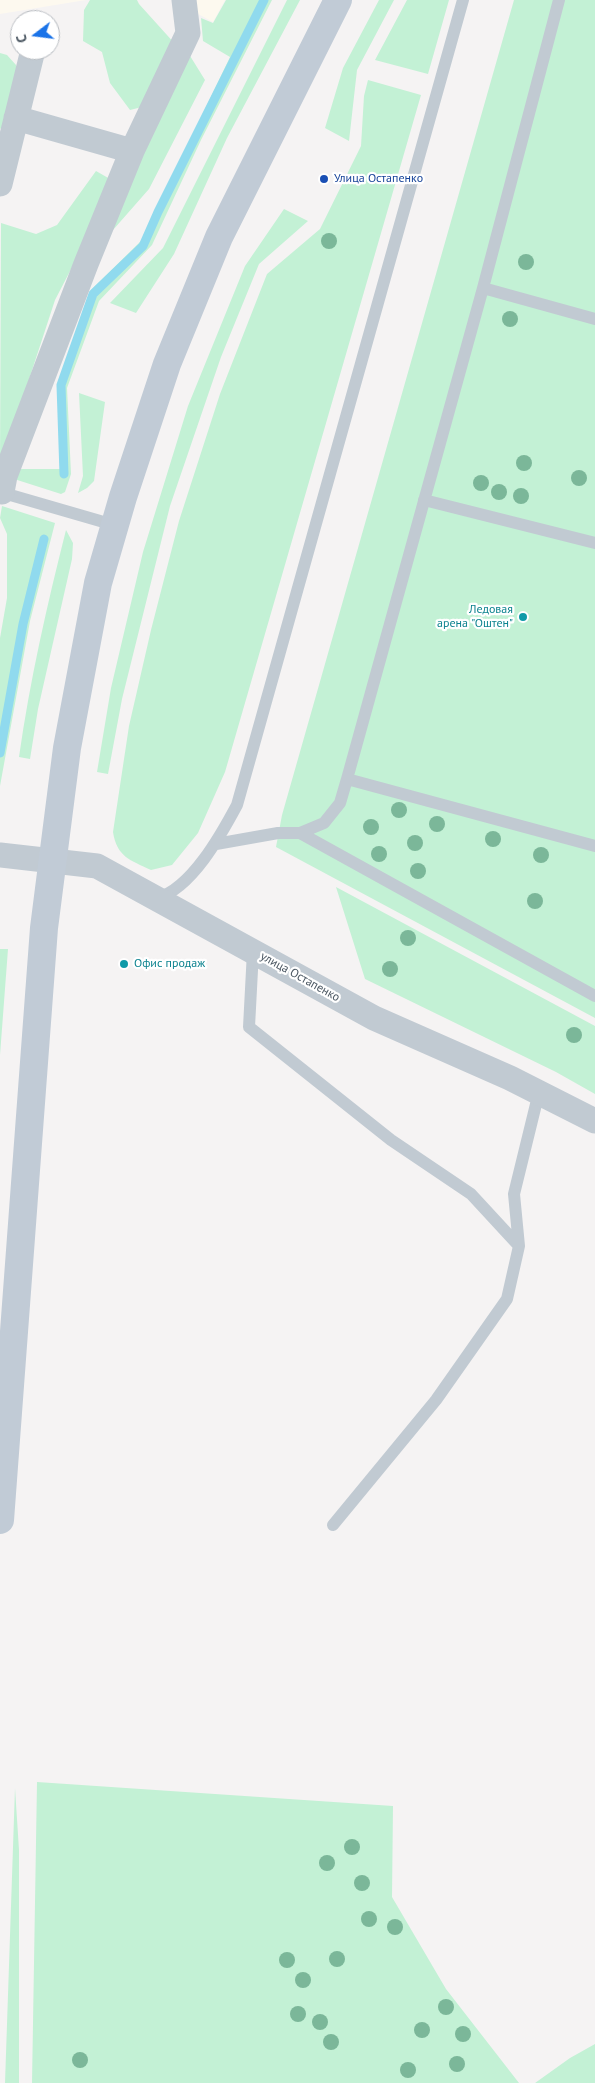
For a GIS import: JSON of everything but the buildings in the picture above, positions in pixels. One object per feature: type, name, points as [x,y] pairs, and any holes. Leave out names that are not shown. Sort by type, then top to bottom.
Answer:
[{"type":"main road","points":[[0,1520],[43,941],[69,738],[98,582],[114,525],[167,364],[219,237],[338,0]]},
{"type":"street","points":[[1,492],[5,476],[86,264],[132,151],[188,33],[184,0]]},
{"type":"street","points":[[0,184],[30,60]]},
{"type":"street","points":[[16,118],[132,151]]},
{"type":"street","name":"улица Остапенко","points":[[0,855],[97,866],[374,1018],[539,1092],[595,1121]]},
{"type":"lane","points":[[155,898],[170,895],[185,881],[216,844],[238,805],[462,0]]},
{"type":"lane","points":[[216,844],[278,833],[300,833],[324,823],[340,803],[483,288],[559,0]]},
{"type":"lane","points":[[483,288],[595,319]]},
{"type":"lane","points":[[1,492],[114,525]]},
{"type":"lane","points":[[424,500],[595,543]]},
{"type":"lane","points":[[347,779],[595,846]]},
{"type":"lane","points":[[300,833],[595,996]]},
{"type":"lane","points":[[253,952],[249,1027],[390,1140],[471,1194],[519,1246]]},
{"type":"lane","points":[[333,1525],[436,1400],[507,1299],[519,1246],[514,1194],[539,1092]]},
{"type":"shaded area","points":[[0,0],[86,0],[25,10],[10,10],[10,12],[0,14]]},
{"type":"shaded area","points":[[172,0],[225,0],[213,22]]},
{"type":"green space","points":[[90,0],[137,0],[176,45],[146,106],[130,110],[110,83],[102,52],[83,41],[84,10]]},
{"type":"green space","points":[[226,0],[272,0],[201,140],[152,245],[99,301],[67,388],[71,474],[65,492],[61,494],[11,478],[15,469],[60,469],[58,384],[91,290],[142,240],[230,57],[203,41],[201,18],[213,23]]},
{"type":"green space","points":[[287,0],[300,0],[227,138],[174,254],[136,313],[110,303],[163,248]]},
{"type":"green space","points":[[379,0],[394,0],[357,70],[349,141],[325,128],[343,68]]},
{"type":"green space","points":[[407,0],[449,0],[428,74],[375,60]]},
{"type":"green space","points":[[514,0],[595,0],[595,1018],[276,847],[282,815]]},
{"type":"green space","points":[[187,51],[205,80],[149,189],[113,230],[121,192]]},
{"type":"green space","points":[[0,53],[7,55],[16,65],[18,80],[7,123],[0,129]]},
{"type":"green space","points":[[368,80],[421,95],[225,772],[198,833],[172,865],[151,870],[126,857],[121,852],[113,832],[129,726],[179,521],[220,394],[267,274],[320,229],[361,146],[364,96]]},
{"type":"green space","points":[[96,171],[110,179],[95,223],[55,300],[0,468],[1,223],[36,234],[57,225]]},
{"type":"green space","points":[[284,209],[308,221],[259,264],[221,357],[170,506],[122,699],[108,774],[97,772],[111,688],[143,552],[188,406],[245,266]]},
{"type":"green space","points":[[79,393],[105,402],[94,481],[78,493],[83,476]]},
{"type":"green space","points":[[2,506],[55,523],[30,621],[0,786],[0,638],[7,598],[7,534],[0,518]]},
{"type":"green space","points":[[66,530],[73,543],[72,559],[38,709],[30,759],[19,757],[28,700]]},
{"type":"green space","points":[[336,887],[595,1026],[595,1094],[556,1072],[365,979]]},
{"type":"green space","points":[[0,949],[8,949],[0,1055]]},
{"type":"green space","points":[[37,1782],[393,1806],[392,1897],[446,1989],[519,2083],[32,2083]]},
{"type":"green space","points":[[15,1788],[19,1850],[19,2083],[5,2083]]},
{"type":"green space","points":[[595,2044],[595,2083],[535,2083],[570,2058]]},
{"type":"waterway","points":[[64,474],[61,385],[93,294],[143,246],[158,212],[264,0]]},
{"type":"waterway","points":[[0,753],[23,624],[44,539]]},
{"type":"place","name":"Улица Остапенко","points":[[324,179]]},
{"type":"place","name":"Ледовая арена \"Оштен\"","points":[[523,617]]},
{"type":"place","name":"Офис продаж","points":[[124,964]]}]
